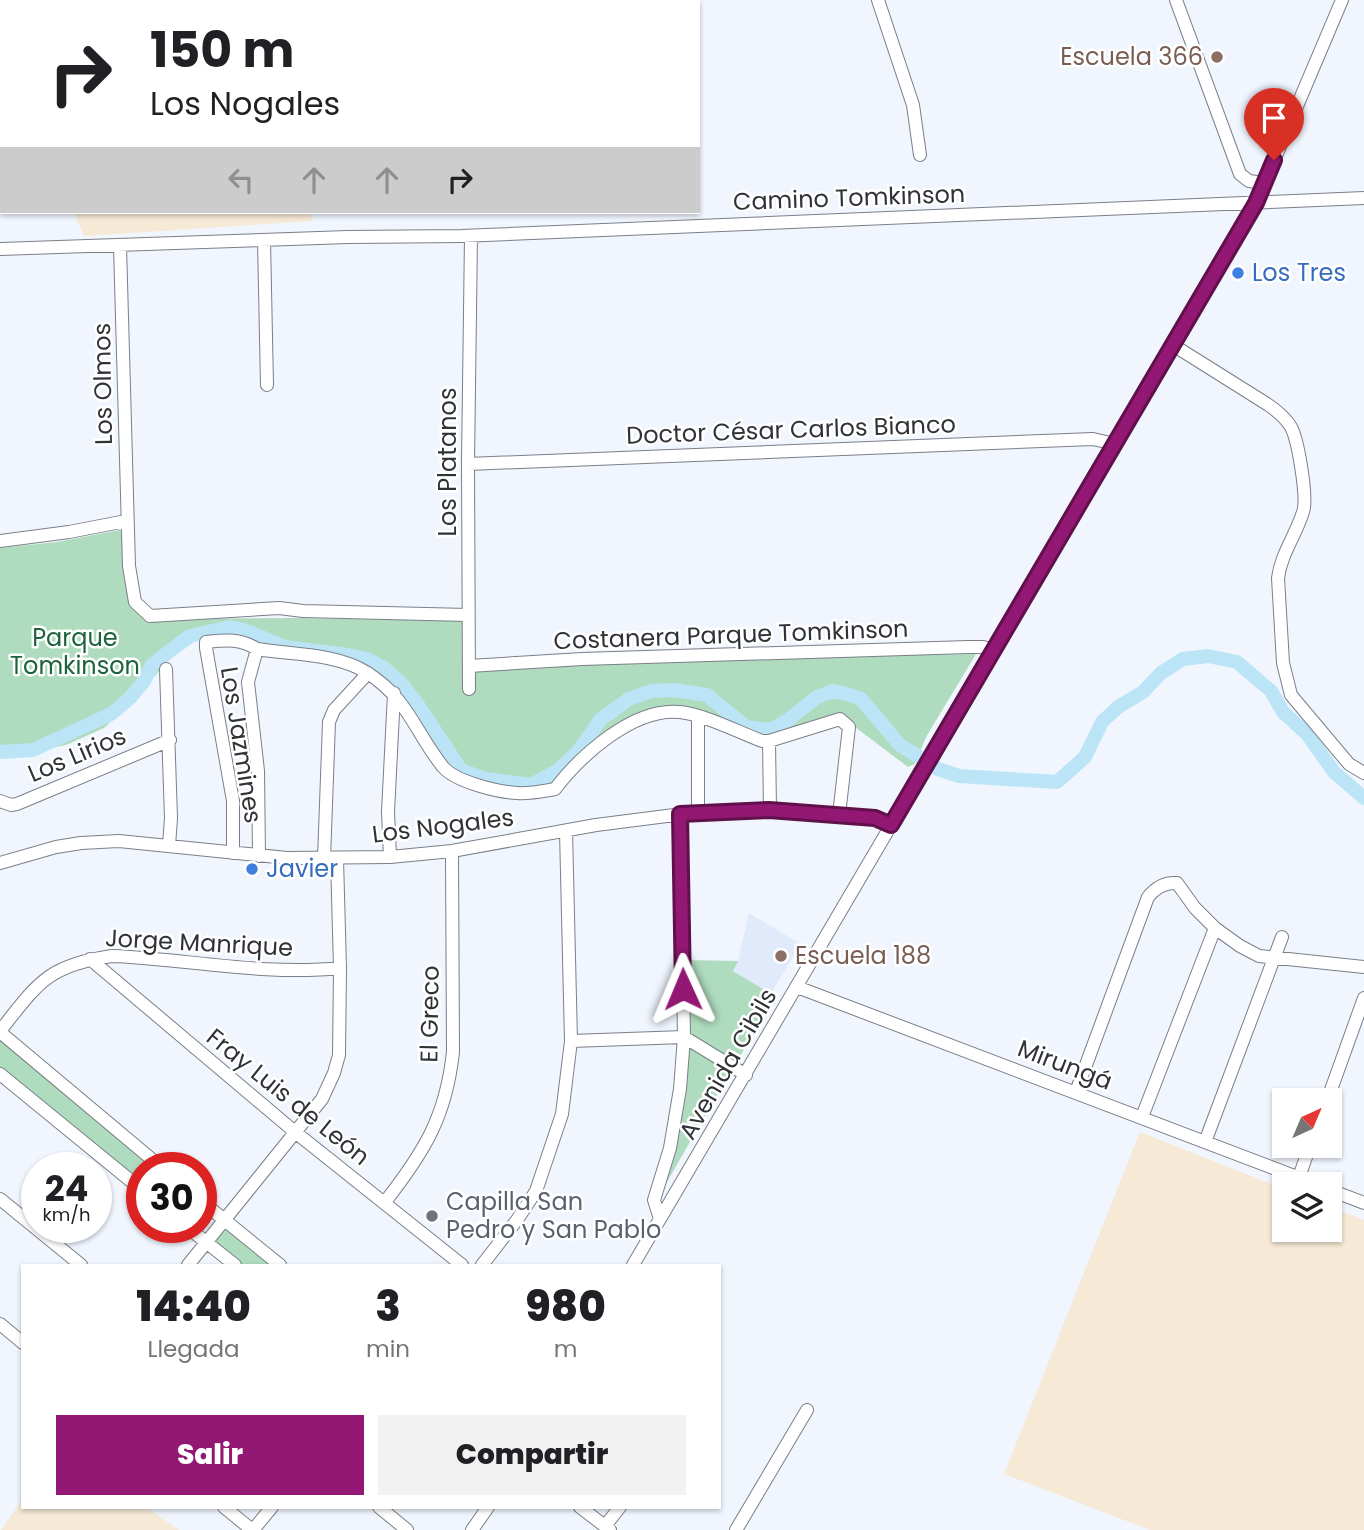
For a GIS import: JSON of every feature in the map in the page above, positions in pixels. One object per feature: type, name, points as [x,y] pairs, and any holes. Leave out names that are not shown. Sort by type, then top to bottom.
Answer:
[{"type":"street","points":[[877,0],[913,106],[920,155]]},
{"type":"street","points":[[1176,0],[1240,174],[1249,181],[1264,183]]},
{"type":"street","name":"Avenida Cibils","points":[[634,1264],[1256,203],[1342,0]]},
{"type":"street","name":"Camino Tomkinson","points":[[0,249],[471,236],[1364,198]]},
{"type":"street","name":"Los Platanos","points":[[469,689],[471,236]]},
{"type":"street","points":[[264,240],[267,385]]},
{"type":"street","name":"Los Olmos","points":[[120,246],[126,414],[126,521]]},
{"type":"street","points":[[1173,345],[1279,413],[1295,438],[1306,497],[1304,511],[1281,562],[1278,578],[1286,678],[1299,706],[1349,764],[1364,773]]},
{"type":"street","name":"Doctor César Carlos Bianco","points":[[468,464],[1093,439],[1115,444]]},
{"type":"street","points":[[0,541],[126,521],[132,592],[135,602],[150,616],[279,608],[303,611],[468,615]]},
{"type":"street","name":"Los Jazmines","points":[[233,853],[233,802],[206,659],[206,642],[236,640],[257,649]]},
{"type":"street","name":"Costanera Parque Tomkinson","points":[[469,666],[582,659],[968,647],[994,650]]},
{"type":"street","points":[[259,856],[258,771],[248,682],[257,649],[346,663],[368,673],[394,693],[444,768],[454,776],[515,793],[555,789],[593,749],[618,731],[639,720],[670,712],[682,712],[698,717],[762,741],[835,719],[843,720],[849,727],[839,815]]},
{"type":"street","points":[[166,669],[172,818],[169,846]]},
{"type":"street","points":[[217,1229],[322,1098],[337,1064],[340,968],[330,859],[329,722],[334,710],[368,673]]},
{"type":"street","points":[[390,857],[388,812],[394,693]]},
{"type":"street","points":[[698,717],[698,813]]},
{"type":"street","name":"Los Lirios","points":[[0,801],[17,804],[170,740]]},
{"type":"street","points":[[769,741],[769,810]]},
{"type":"street","name":"Los Nogales","points":[[0,863],[33,852],[81,843],[118,841],[259,856],[330,859],[390,857],[452,851],[566,831],[698,813],[769,810],[875,818],[891,825]]},
{"type":"street","points":[[660,1219],[654,1200],[670,1148],[680,1089],[684,1037],[680,814]]},
{"type":"street","points":[[483,1264],[536,1191],[562,1114],[571,1041],[566,831]]},
{"type":"street","name":"El Greco","points":[[384,1202],[426,1146],[442,1110],[450,1081],[453,1052],[452,851]]},
{"type":"street","points":[[1076,1092],[1148,897],[1154,889],[1164,884],[1177,883],[1195,908],[1215,928],[1259,956],[1364,967]]},
{"type":"street","points":[[1142,1117],[1215,928]]},
{"type":"street","points":[[1205,1142],[1282,937]]},
{"type":"street","name":"Jorge Manrique","points":[[0,1032],[25,1000],[47,978],[59,969],[90,959],[112,956],[253,969],[340,968]]},
{"type":"street","name":"Fray Luis de León","points":[[90,959],[295,1132],[461,1264]]},
{"type":"street","name":"Mirungá","points":[[797,987],[1286,1172]]},
{"type":"street","points":[[1332,1088],[1364,998]]},
{"type":"street","points":[[0,1032],[143,1152]]},
{"type":"street","points":[[571,1041],[684,1037],[746,1075]]},
{"type":"street","points":[[0,1074],[126,1177]]},
{"type":"street","points":[[1342,1194],[1364,1203]]},
{"type":"street","points":[[0,1199],[80,1264]]},
{"type":"street","points":[[217,1214],[279,1264]]},
{"type":"street","points":[[189,1264],[206,1243],[233,1264]]},
{"type":"street","points":[[0,1324],[21,1341]]},
{"type":"street","points":[[736,1530],[807,1410]]},
{"type":"street","points":[[227,1509],[253,1530],[270,1509]]},
{"type":"street","points":[[381,1509],[407,1530]]},
{"type":"street","points":[[472,1530],[487,1509]]},
{"type":"street","points":[[583,1509],[607,1528],[619,1509]]},
{"type":"shaded area","points":[[75,214],[311,214],[313,221],[84,236]]},
{"type":"shaded area","points":[[749,913],[801,944],[771,993],[733,971],[738,961]]},
{"type":"shaded area","points":[[1140,1132],[1272,1184],[1272,1242],[1342,1242],[1342,1212],[1364,1220],[1364,1530],[1150,1530],[1004,1474]]},
{"type":"shaded area","points":[[21,1502],[21,1509],[149,1509],[179,1530],[1,1530]]},
{"type":"green space","name":"Parque Tomkinson","points":[[120,530],[124,532],[124,575],[128,593],[159,619],[463,621],[466,673],[597,661],[976,654],[926,737],[915,764],[908,767],[851,724],[772,736],[758,734],[692,709],[639,715],[548,786],[514,790],[455,773],[411,704],[380,670],[363,661],[274,649],[236,634],[199,638],[175,651],[141,693],[104,728],[66,745],[0,758],[0,548],[57,542]]},
{"type":"green space","points":[[686,960],[738,961],[733,971],[775,996],[735,1065],[689,1037]]},
{"type":"green space","points":[[0,1039],[139,1152],[126,1152],[126,1170],[112,1158],[112,1152],[104,1152],[0,1067]]},
{"type":"green space","points":[[691,1047],[730,1072],[659,1196],[688,1048]]},
{"type":"green space","points":[[227,1225],[278,1264],[241,1264],[216,1244]]},
{"type":"waterway","points":[[0,752],[33,750],[111,714],[130,698],[144,681],[152,665],[190,636],[230,627],[285,647],[367,659],[384,668],[416,702],[461,770],[486,779],[531,785],[557,771],[578,752],[600,720],[629,699],[651,691],[674,690],[707,695],[746,727],[770,730],[788,720],[817,697],[833,691],[847,694],[861,699],[900,745],[938,769],[959,776],[1057,782],[1085,757],[1102,722],[1118,707],[1143,692],[1161,673],[1183,659],[1208,656],[1237,662],[1271,691],[1283,712],[1307,734],[1334,772],[1364,798]]},
{"type":"place","name":"Escuela 366","points":[[1217,57]]},
{"type":"place","name":"Los Tres","points":[[1238,273]]},
{"type":"place","name":"Javier","points":[[252,869]]},
{"type":"place","name":"Escuela 188","points":[[781,956]]},
{"type":"place","name":"Capilla San Pedro y San Pablo","points":[[432,1216]]},
{"type":"route","points":[[683,989],[680,814],[769,810],[875,818],[891,825],[1256,203],[1274,160]]}]
